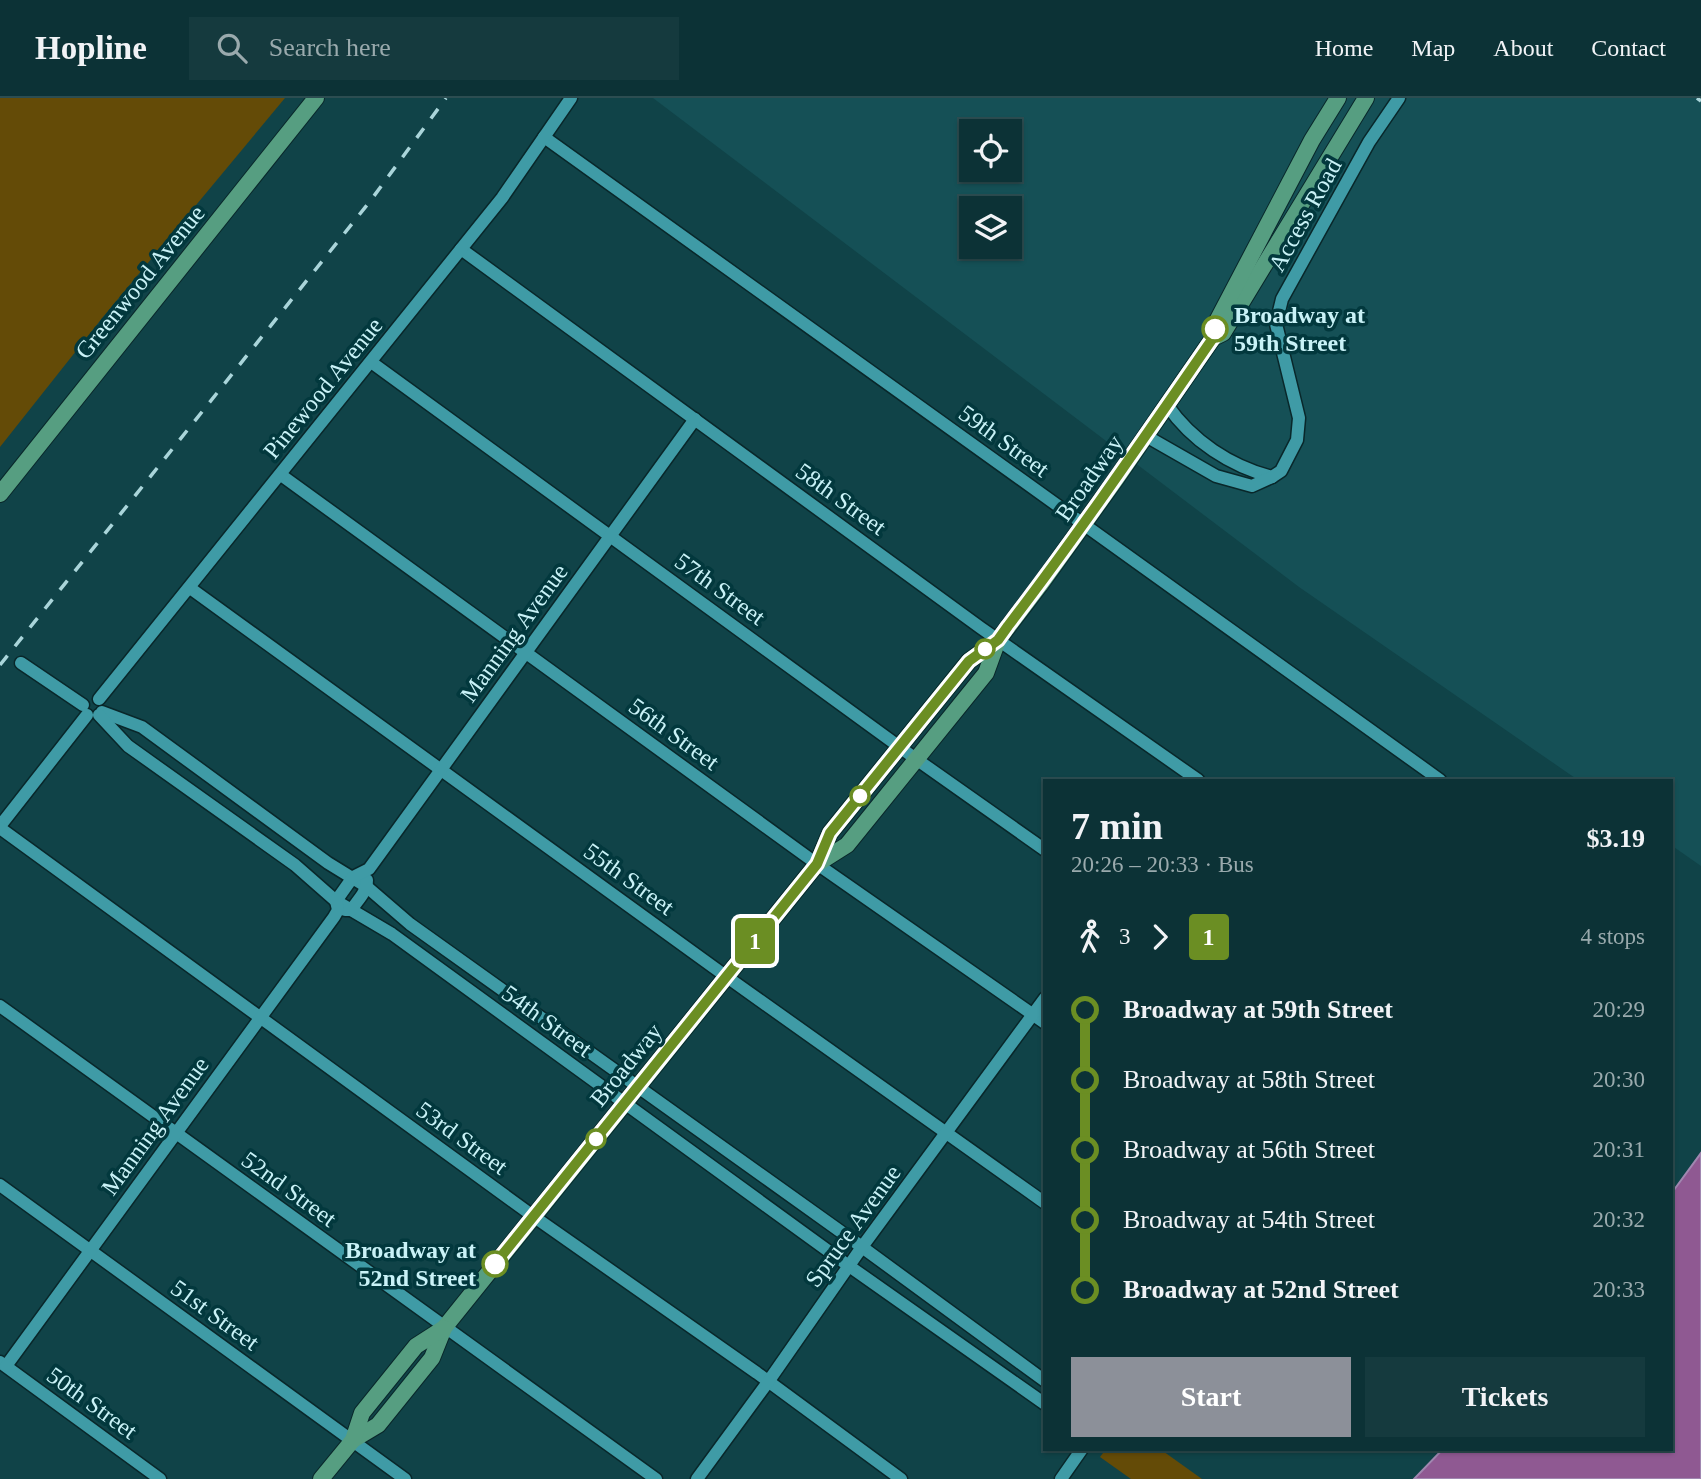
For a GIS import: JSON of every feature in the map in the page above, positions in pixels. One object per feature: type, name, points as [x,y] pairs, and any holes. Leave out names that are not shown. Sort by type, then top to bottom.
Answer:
[{"type":"main road","name":"Greenwood Avenue","points":[[0,494],[316,98]]},
{"type":"main road","name":"Broadway","points":[[817,864],[847,845],[986,673],[998,640],[1084,524],[1213,338],[1216,323],[1312,140],[1338,98]]},
{"type":"main road","name":"Broadway","points":[[1213,338],[1223,333],[1366,98]]},
{"type":"main road","name":"Broadway","points":[[321,1479],[352,1440],[362,1413],[416,1346],[444,1328],[817,864],[830,833],[969,661],[998,640]]},
{"type":"street","name":"Pinewood Avenue","points":[[0,827],[502,198],[571,98]]},
{"type":"street","name":"Access Road","points":[[1272,477],[1281,471],[1297,440],[1299,418],[1276,324],[1282,299],[1369,142],[1399,98]]},
{"type":"street","name":"59th Street","points":[[544,136],[1439,779]]},
{"type":"street","name":"58th Street","points":[[461,249],[998,640],[1197,779]]},
{"type":"street","name":"57th Street","points":[[371,362],[916,760],[1043,848]]},
{"type":"street","points":[[1167,405],[1182,426],[1211,449],[1255,473],[1272,477]]},
{"type":"street","name":"Manning Avenue","points":[[366,872],[695,419]]},
{"type":"street","points":[[1146,436],[1216,476],[1252,486],[1272,477]]},
{"type":"street","name":"56th Street","points":[[281,475],[817,864],[1043,1022]]},
{"type":"street","name":"55th Street","points":[[190,588],[727,977],[1043,1202]]},
{"type":"street","name":"54th Street","points":[[21,663],[94,709],[142,727],[328,863],[367,887],[410,924],[1043,1380]]},
{"type":"street","name":"54th Street","points":[[94,709],[128,746],[295,865],[342,907],[392,934],[849,1266],[1043,1403]]},
{"type":"street","name":"53rd Street","points":[[0,827],[533,1216],[901,1479]]},
{"type":"street","points":[[353,877],[366,872],[367,887]]},
{"type":"street","name":"Manning Avenue","points":[[342,907],[353,877]]},
{"type":"street","name":"Manning Avenue","points":[[3,1364],[342,907],[367,887]]},
{"type":"street","name":"Spruce Avenue","points":[[697,1479],[862,1247],[1043,1001]]},
{"type":"street","name":"52nd Street","points":[[0,1006],[656,1479]]},
{"type":"street","name":"51st Street","points":[[0,1185],[405,1479]]},
{"type":"street","name":"50th Street","points":[[3,1364],[160,1479]]},
{"type":"street","points":[[1061,1479],[1081,1451]]},
{"type":"shaded area","points":[[0,98],[285,98],[103,317],[0,447]]},
{"type":"shaded area","points":[[653,98],[1701,98],[1701,866],[1673,846],[1673,779],[1577,779],[1299,587]]},
{"type":"shaded area","points":[[1701,1153],[1701,1479],[1414,1479],[1441,1451],[1673,1451],[1673,1191]]},
{"type":"shaded area","points":[[1104,1451],[1163,1451],[1202,1479],[1131,1479],[1100,1457]]},
{"type":"railway","points":[[0,665],[371,200],[446,98]]},
{"type":"railway","points":[[1697,98],[1701,101]]},
{"type":"bus line","name":"1","points":[[495,1264],[817,864],[830,833],[969,661],[998,640],[1146,436],[1213,338],[1215,329]]},
{"type":"place","name":"Broadway at 59th Street","points":[[1215,329]]},
{"type":"place","name":"Broadway at 52nd Street","points":[[495,1264]]}]
